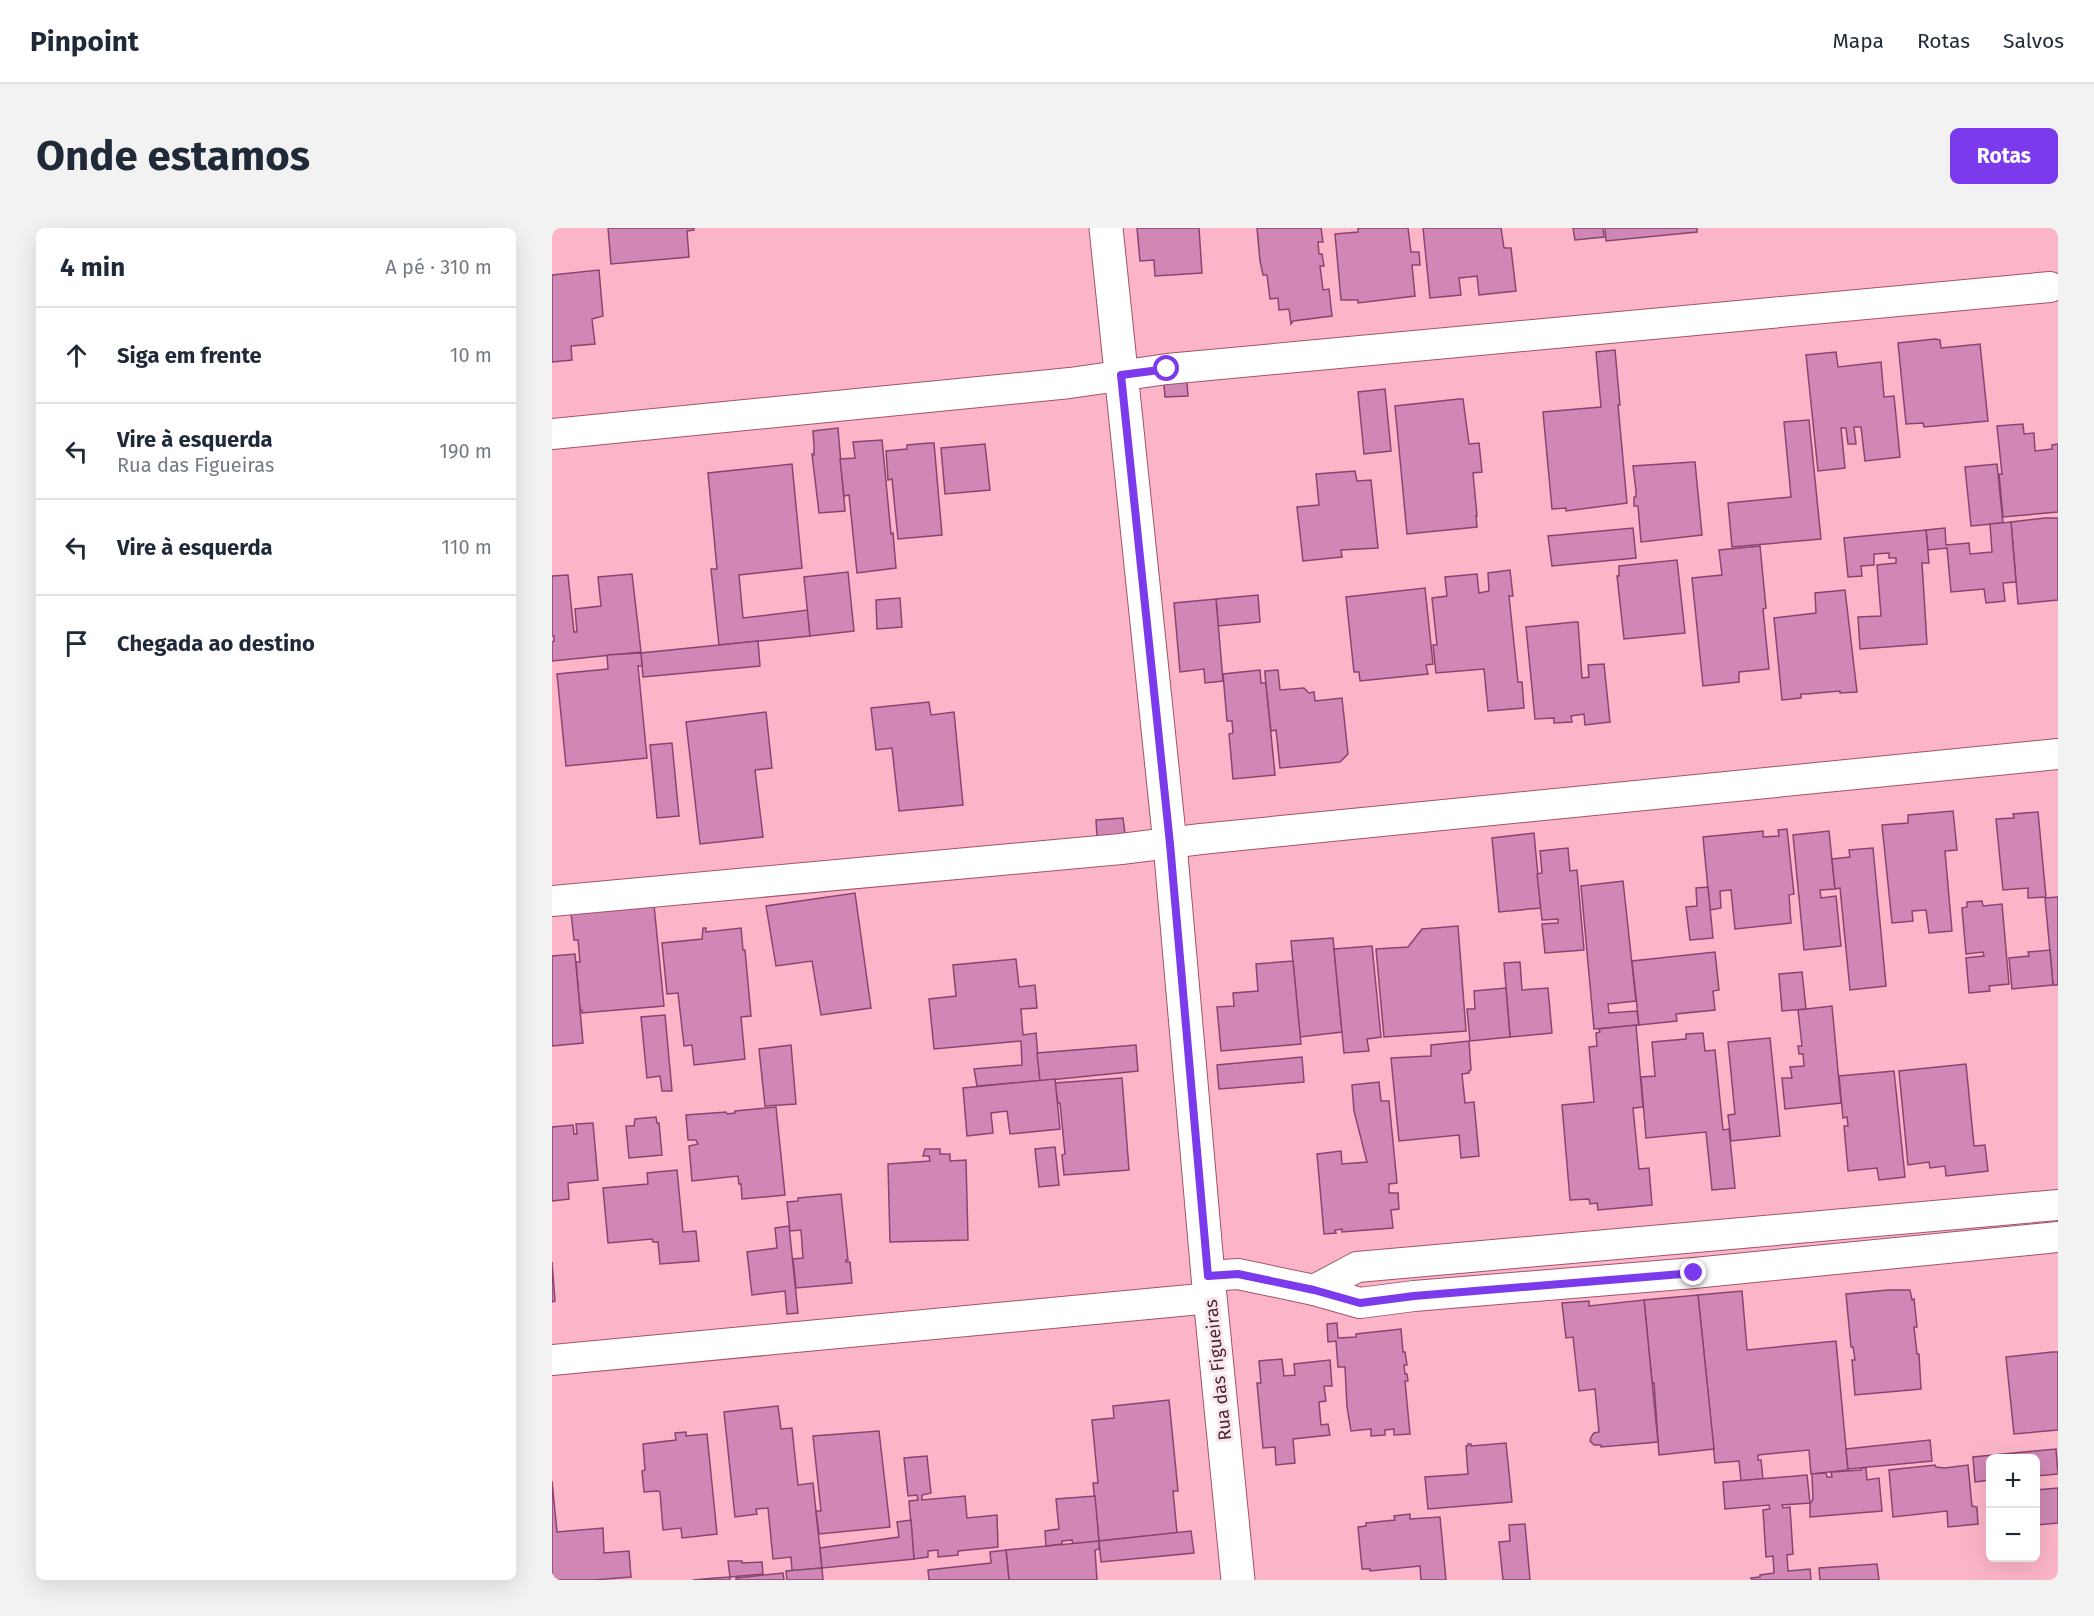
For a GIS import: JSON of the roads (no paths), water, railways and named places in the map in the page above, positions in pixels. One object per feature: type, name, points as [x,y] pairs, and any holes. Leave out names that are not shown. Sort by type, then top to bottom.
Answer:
[{"type":"street","name":"Rua das Figueiras","points":[[1106,228],[1170,844],[1209,1287],[1238,1580]]},
{"type":"street","points":[[552,434],[1058,384],[1167,369],[2050,287]]},
{"type":"street","points":[[552,901],[1170,844],[1200,839],[2058,754]]},
{"type":"street","points":[[1314,1290],[1357,1267],[2058,1205]]},
{"type":"street","points":[[552,1360],[1209,1287],[1238,1274],[1314,1290],[1360,1303],[1414,1296],[1633,1278],[2058,1237]]},
{"type":"street","points":[[1631,1243],[1633,1278]]}]
